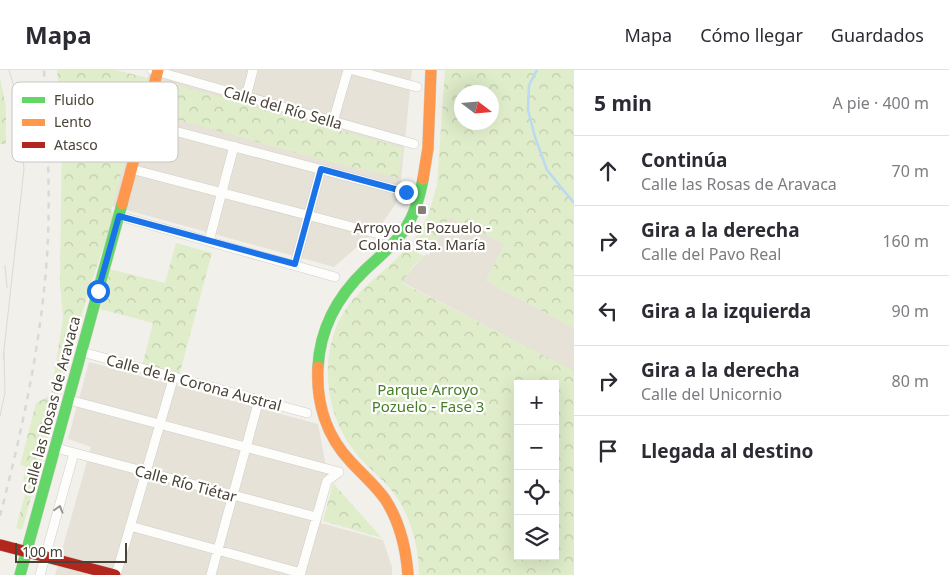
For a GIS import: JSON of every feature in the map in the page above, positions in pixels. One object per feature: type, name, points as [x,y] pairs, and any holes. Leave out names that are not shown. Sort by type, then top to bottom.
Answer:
[{"type":"street","points":[[246,97],[253,70]]},
{"type":"street","points":[[333,122],[348,70]]},
{"type":"street","points":[[353,70],[418,87]]},
{"type":"street","points":[[408,575],[405,544],[390,507],[336,444],[325,421],[318,396],[319,352],[327,323],[341,297],[359,275],[393,246],[418,204],[424,174],[431,70]]},
{"type":"street","name":"Calle del Río Sella","points":[[156,71],[414,144]]},
{"type":"street","points":[[178,132],[406,192]]},
{"type":"street","points":[[209,241],[234,146]]},
{"type":"street","name":"Calle las Rosas de Aravaca","points":[[20,575],[133,162]]},
{"type":"street","points":[[131,169],[383,235]]},
{"type":"street","points":[[295,264],[321,169]]},
{"type":"street","points":[[119,216],[295,264],[335,277]]},
{"type":"street","name":"Calle de la Corona Austral","points":[[82,352],[307,413]]},
{"type":"street","points":[[1,545],[116,575],[174,376]]},
{"type":"street","points":[[68,400],[339,472],[327,481],[301,574],[130,526]]},
{"type":"street","points":[[211,575],[260,400]]},
{"type":"street","name":"Calle Río Tiétar","points":[[56,448],[316,517]]},
{"type":"street","points":[[40,575],[74,453]]},
{"type":"shaded area","points":[[150,70],[412,70],[399,199],[379,228],[334,267],[112,206],[124,162],[178,162],[178,82],[147,82]]},
{"type":"shaded area","points":[[450,217],[505,244],[486,281],[574,328],[574,372],[402,282],[426,254],[429,255]]},
{"type":"shaded area","points":[[89,362],[318,424],[328,477],[321,523],[383,540],[392,567],[392,575],[55,575],[91,447],[68,439]]},
{"type":"green space","points":[[57,70],[115,70],[148,78],[147,82],[58,82]]},
{"type":"green space","points":[[445,70],[574,70],[574,328],[486,281],[505,244],[450,217],[430,252],[413,242],[428,216],[437,185]]},
{"type":"green space","points":[[0,77],[6,107],[6,144],[0,144]]},
{"type":"green space","points":[[178,85],[403,148],[398,178],[322,160],[178,120]]},
{"type":"green space","points":[[62,162],[124,162],[112,206],[113,220],[89,289],[22,530],[16,528],[28,483],[23,481],[26,467],[20,465],[36,403],[51,395],[63,318],[60,284]]},
{"type":"green space","points":[[176,243],[212,253],[179,376],[142,366],[153,323],[100,309],[110,269],[165,283]]},
{"type":"green space","name":"Parque Arroyo Pozuelo - Fase 3","points":[[407,247],[424,256],[412,267],[402,283],[574,371],[574,575],[419,575],[417,548],[406,514],[392,491],[361,459],[345,438],[337,422],[332,405],[328,370],[329,352],[333,335],[347,308],[363,289]]},
{"type":"green space","points":[[333,483],[382,538],[323,521]]},
{"type":"waterway","points":[[537,70],[529,85],[528,110],[535,137],[547,170],[574,203]]},
{"type":"tram line","points":[[9,70],[13,82]]},
{"type":"tram line","points":[[3,359],[23,162]]},
{"type":"tram line","points":[[5,266],[7,288]]},
{"type":"tram line","points":[[0,416],[5,393],[4,353]]},
{"type":"railway","points":[[44,70],[45,82]]},
{"type":"railway","points":[[0,516],[16,452],[40,322],[47,256],[49,210],[48,162]]},
{"type":"traffic: fast","points":[[318,367],[322,339],[332,314],[355,280],[401,235],[417,205],[423,179]]},
{"type":"traffic: fast","points":[[20,575],[122,204]]},
{"type":"traffic: slow","points":[[155,82],[158,70]]},
{"type":"traffic: slow","points":[[423,179],[428,148],[431,70]]},
{"type":"traffic: slow","points":[[122,204],[133,162]]},
{"type":"traffic: slow","points":[[318,367],[321,406],[329,430],[342,452],[377,489],[395,517],[406,555],[408,575]]},
{"type":"traffic: jam","points":[[1,545],[115,575]]},
{"type":"place","name":"Arroyo de Pozuelo - Colonia Sta. María","points":[[422,210]]},
{"type":"route","points":[[98,291],[119,216],[295,264],[321,169],[406,192]]}]
